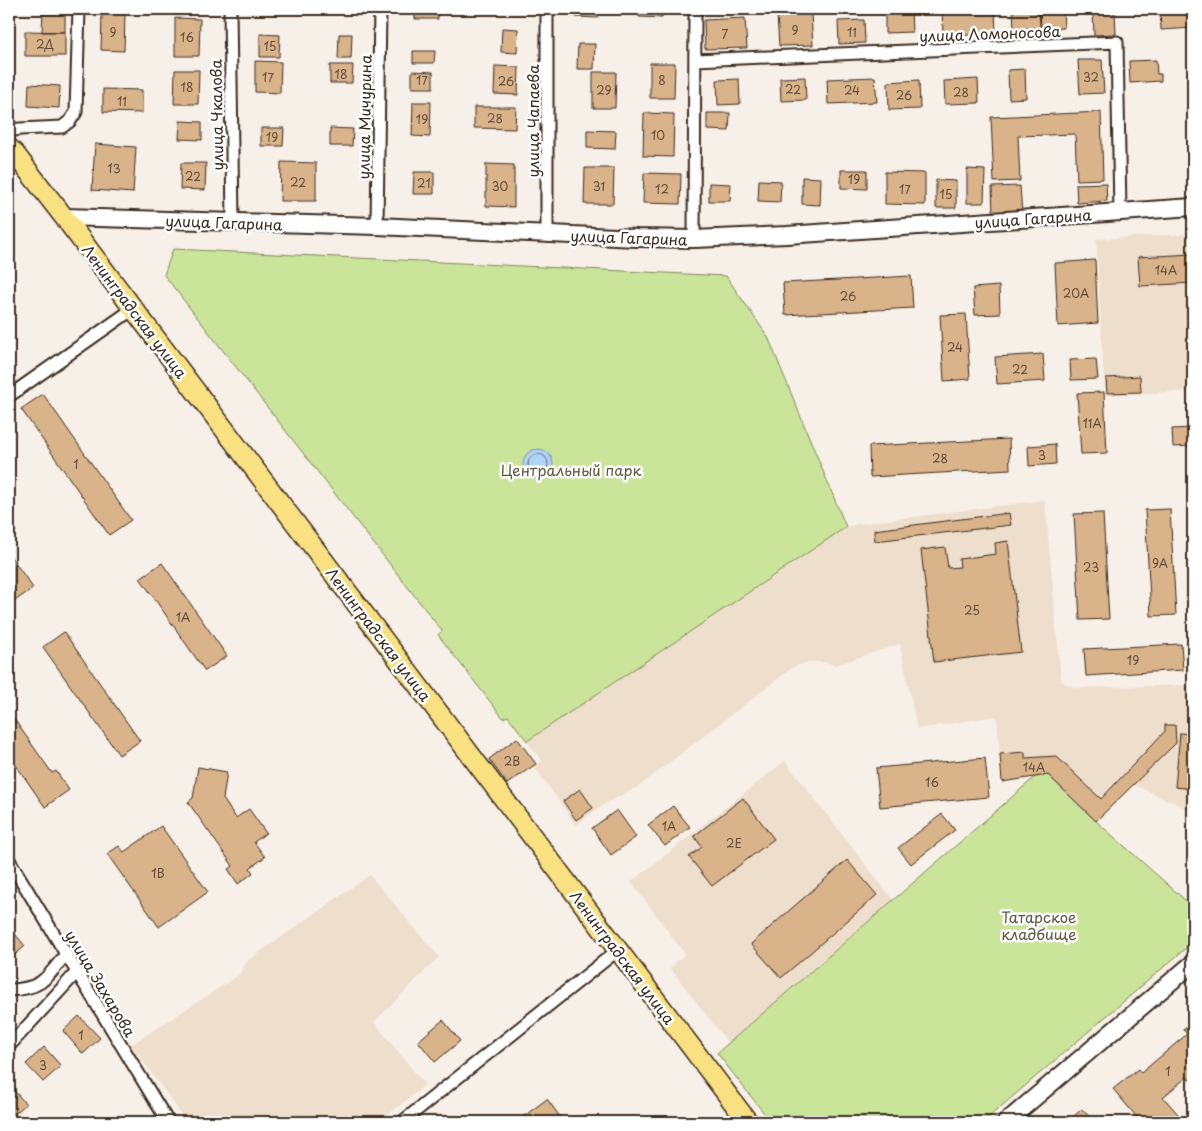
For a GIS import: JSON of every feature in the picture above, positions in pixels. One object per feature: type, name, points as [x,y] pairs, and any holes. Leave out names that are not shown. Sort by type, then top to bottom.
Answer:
[{"type":"main road","name":"Ленинградская улица","points":[[9,148],[64,217],[748,1122]]},
{"type":"street","points":[[9,131],[62,127],[70,121],[76,112],[79,9]]},
{"type":"street","name":"улица Чкалова","points":[[230,9],[233,222]]},
{"type":"street","name":"улица Мичурина","points":[[377,226],[380,9]]},
{"type":"street","name":"улица Чапаева","points":[[547,234],[548,9]]},
{"type":"street","points":[[694,239],[695,9]]},
{"type":"street","name":"улица Ломоносова","points":[[695,60],[1117,42],[1120,212]]},
{"type":"street","name":"улица Гагарина","points":[[64,217],[377,226],[694,239],[786,235],[1193,207]]},
{"type":"street","points":[[9,396],[133,309]]},
{"type":"street","name":"улица Захарова","points":[[9,860],[168,1122]]},
{"type":"street","points":[[402,1122],[618,950]]},
{"type":"street","points":[[9,990],[25,989],[40,983],[48,977],[66,954]]},
{"type":"street","points":[[1006,1122],[1193,964]]},
{"type":"street","points":[[9,1046],[77,972]]},
{"type":"shaded area","points":[[1193,234],[1193,391],[1105,395],[1096,239]]},
{"type":"shaded area","points":[[1045,500],[1061,681],[1075,688],[1192,685],[1193,811],[1134,785],[1096,821],[1048,775],[1002,782],[997,716],[917,729],[900,644],[835,665],[824,662],[808,662],[793,667],[638,787],[606,803],[576,825],[534,766],[542,761],[527,741],[846,527]]},
{"type":"shaded area","points":[[785,761],[893,900],[728,1043],[670,968],[685,954],[631,882]]},
{"type":"shaded area","points":[[370,875],[439,957],[374,1022],[425,1085],[379,1122],[187,1122],[131,1045],[239,975],[247,961]]},
{"type":"green space","name":"Центральный парк","points":[[173,249],[726,276],[768,337],[846,527],[527,741],[508,716],[503,718],[438,635],[442,631],[164,275]]},
{"type":"green space","name":"Татарское кладбище","points":[[1048,775],[1096,821],[1193,907],[1193,942],[983,1122],[771,1122],[717,1053],[1035,777]]},
{"type":"water","points":[[538,449],[549,453],[553,464],[549,475],[538,479],[527,475],[523,464],[527,453]]},
{"type":"building","points":[[43,9],[65,9],[65,32],[42,32]]},
{"type":"building","points":[[331,9],[353,9],[352,12],[331,12]]},
{"type":"building","points":[[415,9],[438,9],[438,19],[415,19]]},
{"type":"building","points":[[576,9],[598,9],[598,18],[576,17]]},
{"type":"building","points":[[639,9],[663,9],[662,18],[639,17]]},
{"type":"building","points":[[911,9],[912,32],[885,33],[885,10]]},
{"type":"building","points":[[942,9],[995,9],[996,34],[943,36]]},
{"type":"building","points":[[1013,9],[1039,9],[1040,28],[1014,29]]},
{"type":"building","points":[[1040,9],[1063,9],[1064,28],[1041,29]]},
{"type":"building","points":[[1160,9],[1193,9],[1193,28],[1161,30]]},
{"type":"building","points":[[1115,12],[1116,34],[1094,35],[1093,13]]},
{"type":"building","points":[[102,13],[125,14],[124,51],[101,50]]},
{"type":"building","points":[[811,14],[813,45],[779,46],[777,15]]},
{"type":"building","points":[[175,18],[200,19],[199,56],[175,56]]},
{"type":"building","points":[[745,18],[747,48],[705,49],[704,20]]},
{"type":"building","points":[[864,20],[865,43],[839,44],[838,21]]},
{"type":"building","points":[[502,28],[518,29],[517,53],[501,52]]},
{"type":"building","points":[[25,31],[65,32],[65,56],[25,56]]},
{"type":"building","points":[[260,34],[280,35],[279,57],[260,57]]},
{"type":"building","points":[[339,34],[352,34],[351,59],[338,59]]},
{"type":"building","points":[[578,44],[595,44],[594,69],[577,69]]},
{"type":"building","points":[[413,51],[435,51],[434,63],[413,63]]},
{"type":"building","points":[[1078,60],[1102,60],[1104,93],[1080,94]]},
{"type":"building","points":[[1156,60],[1157,74],[1161,74],[1161,81],[1130,83],[1129,61]]},
{"type":"building","points":[[255,61],[281,62],[280,93],[255,92]]},
{"type":"building","points":[[650,63],[675,63],[674,98],[650,98]]},
{"type":"building","points":[[330,65],[353,65],[352,83],[330,83]]},
{"type":"building","points":[[495,66],[519,67],[518,95],[494,94]]},
{"type":"building","points":[[1025,69],[1026,98],[1009,99],[1008,70]]},
{"type":"building","points":[[175,70],[199,70],[198,104],[174,104]]},
{"type":"building","points":[[412,71],[433,72],[433,88],[412,88]]},
{"type":"building","points":[[593,72],[616,72],[615,108],[593,108]]},
{"type":"building","points":[[805,77],[806,100],[781,101],[780,78]]},
{"type":"building","points":[[875,77],[877,102],[828,104],[827,79]]},
{"type":"building","points":[[739,79],[740,104],[718,105],[717,80]]},
{"type":"building","points":[[978,79],[979,103],[945,104],[944,81]]},
{"type":"building","points":[[919,80],[920,109],[889,110],[888,82]]},
{"type":"building","points":[[29,84],[60,86],[59,108],[28,106]]},
{"type":"building","points":[[103,89],[142,90],[142,113],[103,112]]},
{"type":"building","points":[[413,102],[431,102],[430,137],[412,136]]},
{"type":"building","points":[[474,107],[516,107],[515,129],[474,128]]},
{"type":"building","points":[[1101,112],[1103,179],[1077,180],[1075,134],[1018,136],[1020,181],[994,182],[991,117]]},
{"type":"building","points":[[644,113],[674,114],[673,157],[643,156]]},
{"type":"building","points":[[707,113],[730,113],[729,131],[707,130]]},
{"type":"building","points":[[180,121],[202,122],[202,140],[179,139]]},
{"type":"building","points":[[261,128],[284,128],[283,146],[261,146]]},
{"type":"building","points":[[330,128],[353,129],[352,146],[330,146]]},
{"type":"building","points":[[587,130],[616,131],[615,149],[587,148]]},
{"type":"building","points":[[95,144],[136,147],[133,193],[92,190]]},
{"type":"building","points":[[281,162],[316,163],[316,201],[280,201]]},
{"type":"building","points":[[181,163],[206,163],[205,190],[180,189]]},
{"type":"building","points":[[486,164],[514,165],[514,207],[486,206]]},
{"type":"building","points":[[585,168],[614,168],[613,204],[584,204]]},
{"type":"building","points":[[967,169],[985,170],[984,203],[967,203]]},
{"type":"building","points":[[841,170],[867,170],[867,189],[841,188]]},
{"type":"building","points":[[414,172],[434,172],[434,194],[413,194]]},
{"type":"building","points":[[885,172],[925,173],[925,205],[885,204]]},
{"type":"building","points":[[644,173],[681,174],[680,204],[643,203]]},
{"type":"building","points":[[802,177],[821,178],[820,205],[802,204]]},
{"type":"building","points":[[759,180],[781,181],[780,202],[758,201]]},
{"type":"building","points":[[936,180],[956,181],[956,208],[936,208]]},
{"type":"building","points":[[709,183],[731,184],[730,201],[709,201]]},
{"type":"building","points":[[1106,183],[1107,201],[1077,203],[1076,184]]},
{"type":"building","points":[[1020,186],[1022,214],[993,215],[992,187]]},
{"type":"building","points":[[1193,254],[1193,283],[1140,286],[1138,257]]},
{"type":"building","points":[[1095,260],[1098,323],[1058,326],[1055,263]]},
{"type":"building","points":[[911,276],[913,308],[785,315],[783,283]]},
{"type":"building","points":[[999,286],[1000,314],[975,315],[973,288]]},
{"type":"building","points":[[966,314],[970,379],[944,381],[940,315]]},
{"type":"building","points":[[1043,354],[1045,381],[997,384],[995,357]]},
{"type":"building","points":[[1096,359],[1098,379],[1071,380],[1070,360]]},
{"type":"building","points":[[1140,376],[1141,392],[1107,393],[1106,378]]},
{"type":"building","points":[[1104,392],[1107,453],[1081,454],[1077,393]]},
{"type":"building","points":[[43,394],[131,520],[109,535],[21,409]]},
{"type":"building","points":[[1193,428],[1193,446],[1173,447],[1172,429]]},
{"type":"building","points":[[1009,439],[1010,469],[870,477],[869,446]]},
{"type":"building","points":[[1055,444],[1056,464],[1029,466],[1028,446]]},
{"type":"building","points":[[1170,509],[1176,615],[1151,616],[1145,510]]},
{"type":"building","points":[[1009,513],[1011,525],[875,541],[874,530]]},
{"type":"building","points":[[1103,513],[1109,619],[1080,620],[1074,514]]},
{"type":"building","points":[[1008,541],[1021,652],[934,662],[921,550],[945,547],[948,568],[960,567],[959,559],[996,554],[995,543]]},
{"type":"building","points":[[9,554],[33,588],[12,603],[9,598]]},
{"type":"building","points":[[162,563],[227,656],[205,671],[140,578]]},
{"type":"building","points":[[64,632],[140,741],[119,755],[43,647]]},
{"type":"building","points":[[1181,644],[1183,670],[1086,676],[1084,649]]},
{"type":"building","points":[[9,712],[52,773],[56,771],[69,790],[45,807],[9,755]]},
{"type":"building","points":[[1165,725],[1175,725],[1176,743],[1096,821],[1048,775],[1002,782],[1000,754],[1025,752],[1025,758],[1056,756],[1101,799],[1165,731]]},
{"type":"building","points":[[1180,733],[1193,734],[1193,789],[1175,787]]},
{"type":"building","points":[[517,738],[536,764],[507,784],[489,759]]},
{"type":"building","points":[[985,758],[989,797],[880,807],[876,768]]},
{"type":"building","points":[[198,767],[227,772],[223,799],[236,818],[249,809],[266,833],[254,842],[265,857],[250,868],[253,873],[238,884],[228,869],[233,866],[188,802],[193,798]]},
{"type":"building","points":[[580,789],[593,808],[576,820],[563,801]]},
{"type":"building","points":[[743,798],[774,839],[712,886],[689,857],[702,847],[694,836]]},
{"type":"building","points":[[673,806],[690,827],[665,846],[648,825]]},
{"type":"building","points":[[617,810],[636,837],[611,855],[592,828]]},
{"type":"building","points":[[942,814],[955,830],[911,864],[898,848]]},
{"type":"building","points":[[161,826],[208,892],[159,927],[107,854],[119,846],[124,852]]},
{"type":"building","points":[[847,860],[877,895],[781,978],[751,944]]},
{"type":"building","points":[[9,929],[25,946],[9,960]]},
{"type":"building","points":[[79,1016],[100,1038],[83,1054],[63,1031]]},
{"type":"building","points":[[443,1020],[460,1041],[435,1062],[418,1041]]},
{"type":"building","points":[[1193,1020],[1193,1083],[1187,1077],[1163,1097],[1185,1122],[1141,1122],[1113,1089],[1138,1069],[1141,1073],[1187,1034],[1183,1029]]},
{"type":"building","points":[[44,1047],[61,1066],[43,1082],[26,1064]]},
{"type":"building","points":[[11,1087],[26,1104],[9,1119],[9,1089]]},
{"type":"building","points":[[547,1099],[564,1122],[516,1122]]},
{"type":"building","points":[[1082,1109],[1094,1122],[1067,1122]]}]
